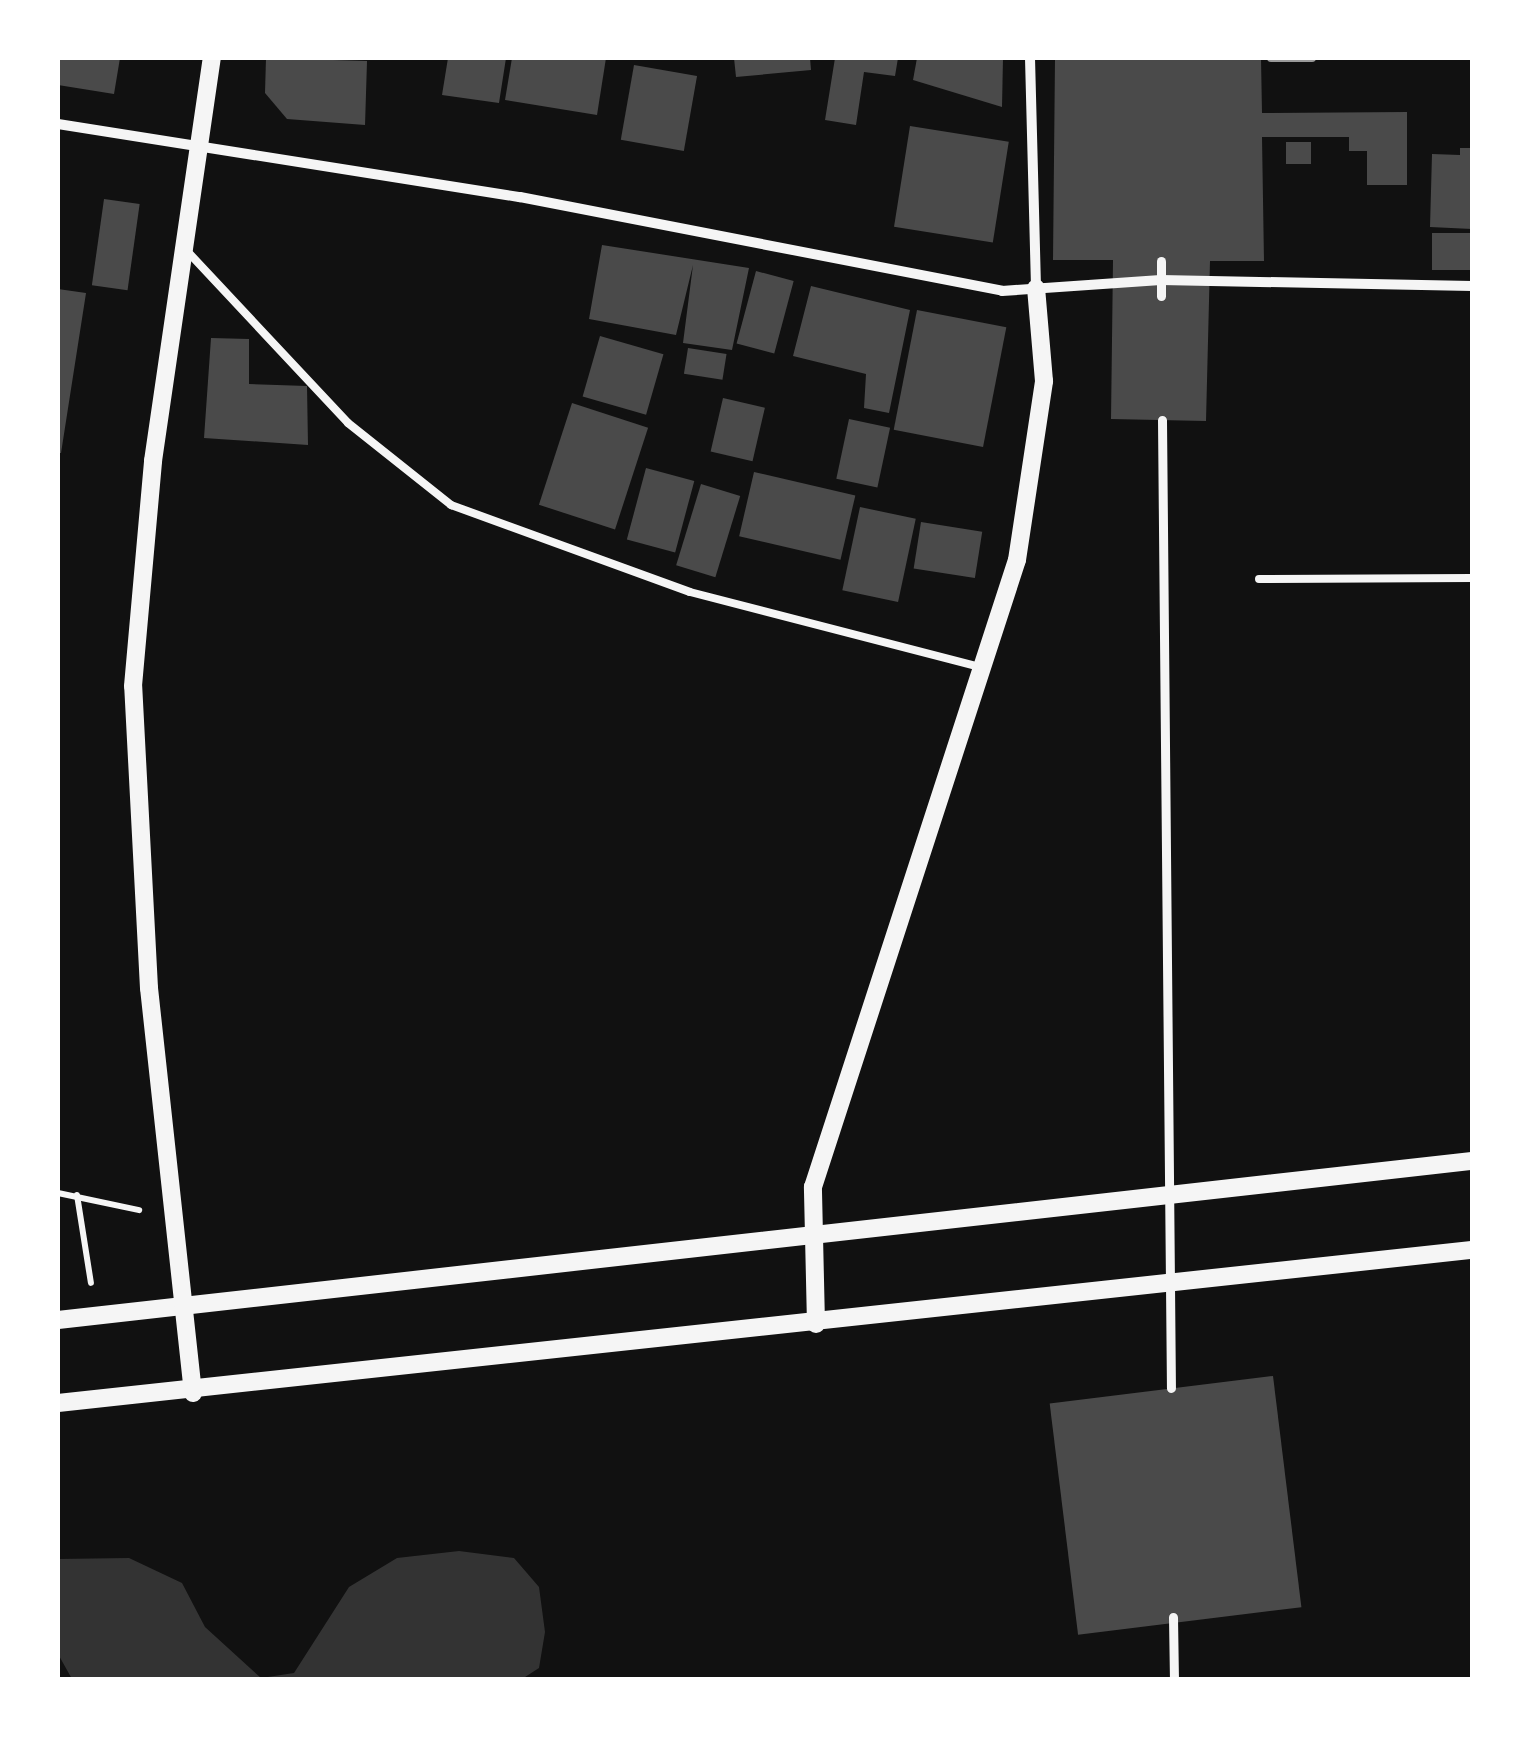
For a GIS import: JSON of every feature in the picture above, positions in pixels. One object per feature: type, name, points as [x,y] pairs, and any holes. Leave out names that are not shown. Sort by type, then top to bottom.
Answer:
[{"type":"street","points":[[193,1392],[133,791],[136,623],[181,245],[212,58]]},
{"type":"street","points":[[816,1324],[813,1187],[986,668],[1037,452],[1044,381],[1036,288],[1030,58]]},
{"type":"street","points":[[58,124],[771,242],[1002,292],[1161,280],[1472,286]]},
{"type":"street","points":[[1161,261],[1161,296]]},
{"type":"street","points":[[1162,420],[1171,1388]]},
{"type":"street","points":[[58,1320],[1472,1160]]},
{"type":"street","points":[[58,1403],[193,1392],[1472,1250]]},
{"type":"street","points":[[1173,1618],[1174,1680]]},
{"type":"lane","points":[[181,245],[348,423],[451,506],[690,592],[986,668]]},
{"type":"lane","points":[[1259,579],[1472,578]]},
{"type":"path","points":[[58,1194],[78,1195],[144,1212]]},
{"type":"path","points":[[78,1195],[92,1290]]},
{"type":"shaded area","points":[[459,1551],[514,1558],[539,1587],[545,1632],[539,1668],[522,1679],[72,1679],[58,1654],[58,1559],[129,1558],[182,1583],[205,1627],[261,1678],[294,1673],[349,1587],[397,1558]]},
{"type":"building","points":[[58,58],[120,58],[114,94],[58,85]]},
{"type":"building","points":[[266,58],[367,61],[365,125],[287,119],[265,93]]},
{"type":"building","points":[[448,58],[506,58],[499,103],[442,95]]},
{"type":"building","points":[[512,58],[606,58],[597,115],[505,100]]},
{"type":"building","points":[[734,58],[810,58],[811,70],[736,77]]},
{"type":"building","points":[[835,58],[898,58],[895,76],[864,72],[856,125],[825,120]]},
{"type":"building","points":[[917,58],[1003,58],[1002,107],[913,80]]},
{"type":"building","points":[[1055,58],[1261,58],[1262,113],[1407,112],[1407,185],[1367,185],[1367,151],[1349,151],[1349,137],[1262,137],[1264,261],[1210,261],[1206,421],[1111,419],[1113,260],[1053,260]]},
{"type":"building","points":[[634,65],[697,76],[684,151],[621,140]]},
{"type":"building","points":[[910,126],[1009,142],[993,242],[894,227]]},
{"type":"building","points":[[1286,142],[1311,142],[1311,164],[1286,164]]},
{"type":"building","points":[[1460,148],[1472,148],[1472,229],[1430,227],[1432,154],[1460,155]]},
{"type":"building","points":[[104,199],[140,204],[128,290],[92,285]]},
{"type":"building","points":[[1432,233],[1472,233],[1472,270],[1432,270]]},
{"type":"building","points":[[602,245],[749,268],[732,350],[683,343],[693,265],[676,335],[589,319]]},
{"type":"building","points":[[756,271],[794,281],[774,354],[737,343]]},
{"type":"building","points":[[811,286],[910,310],[889,413],[864,408],[866,374],[793,356]]},
{"type":"building","points":[[58,289],[86,293],[61,453],[58,453]]},
{"type":"building","points":[[917,310],[1006,327],[983,447],[894,430]]},
{"type":"building","points":[[600,336],[663,354],[646,415],[583,397]]},
{"type":"building","points":[[211,338],[249,339],[249,384],[307,386],[308,445],[204,438]]},
{"type":"building","points":[[688,348],[727,354],[722,380],[684,374]]},
{"type":"building","points":[[723,398],[765,408],[753,461],[711,452]]},
{"type":"building","points":[[572,403],[648,428],[615,529],[539,505]]},
{"type":"building","points":[[849,419],[890,428],[877,487],[836,479]]},
{"type":"building","points":[[646,468],[694,481],[675,552],[627,539]]},
{"type":"building","points":[[754,472],[855,495],[840,560],[739,536]]},
{"type":"building","points":[[701,484],[740,496],[715,577],[676,565]]},
{"type":"building","points":[[860,507],[916,519],[898,602],[842,590]]},
{"type":"building","points":[[921,522],[982,532],[975,578],[914,568]]},
{"type":"building","points":[[1273,1376],[1301,1607],[1078,1635],[1050,1403]]},
{"type":"railway","points":[[1271,58],[1312,58]]}]
